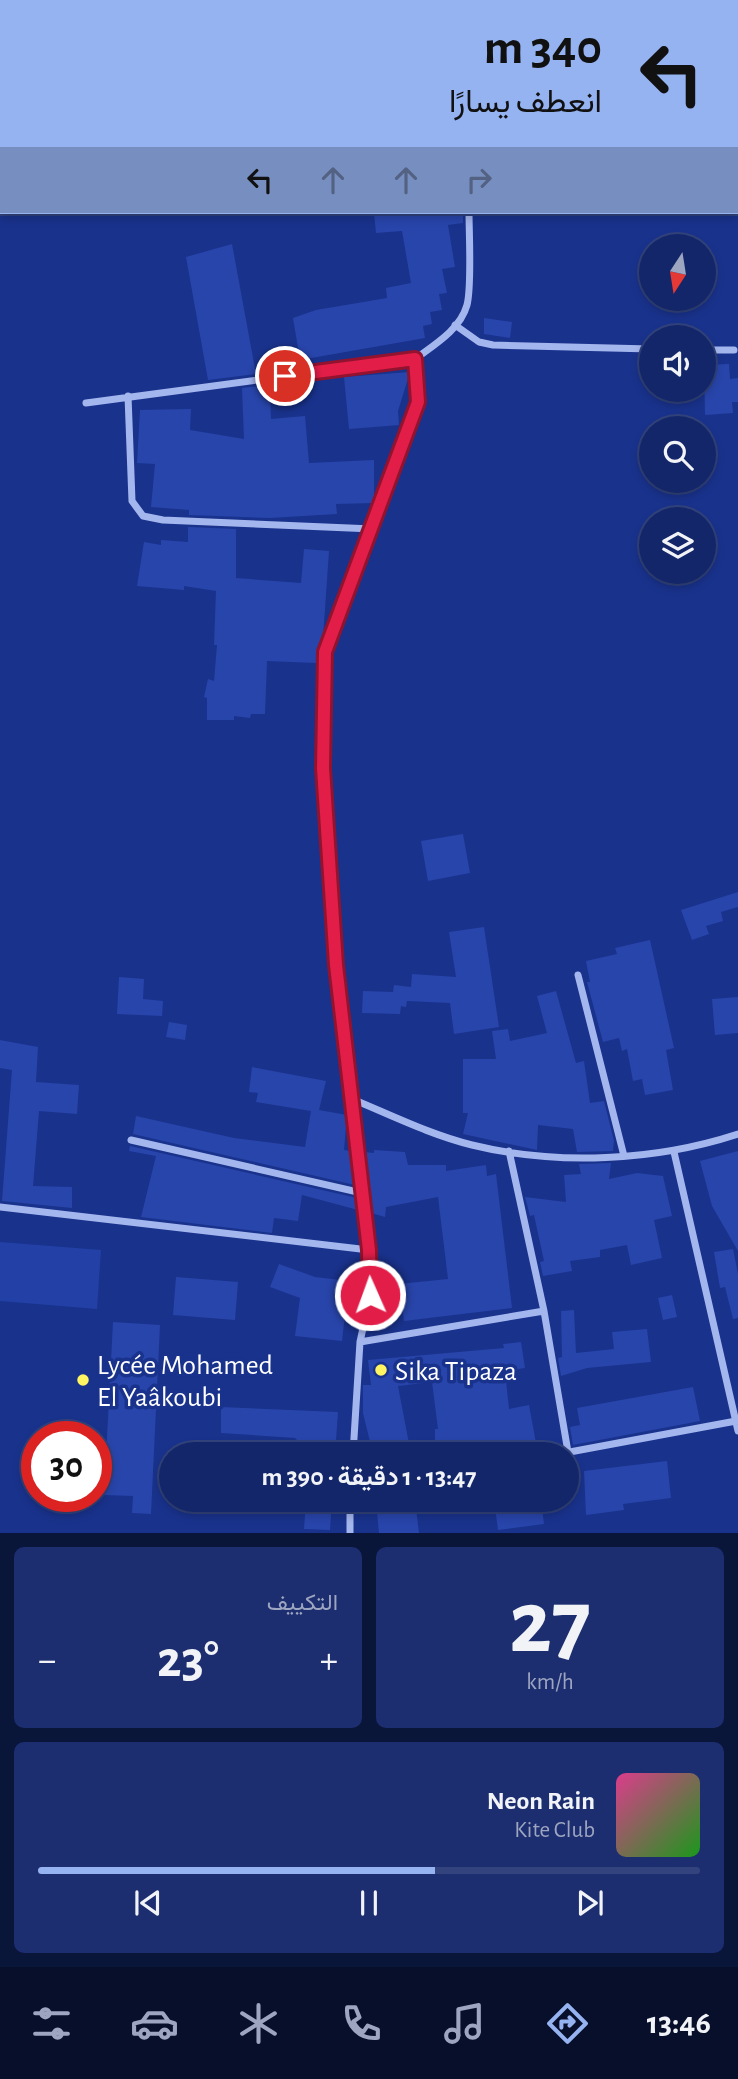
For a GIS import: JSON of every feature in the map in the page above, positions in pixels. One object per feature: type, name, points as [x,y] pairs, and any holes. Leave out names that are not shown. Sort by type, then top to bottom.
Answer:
[{"type":"street","points":[[86,403],[415,359],[441,341],[455,325],[467,304],[470,214]]},
{"type":"street","points":[[455,325],[479,342],[493,345],[639,349]]},
{"type":"street","points":[[716,350],[734,350]]},
{"type":"street","points":[[354,1442],[360,1342],[370,1295],[369,1250],[336,965],[323,768],[325,652],[418,402],[415,359]]},
{"type":"street","points":[[128,397],[132,502],[143,516],[163,520],[373,528]]},
{"type":"street","points":[[578,975],[624,1156]]},
{"type":"street","points":[[352,1099],[472,1145],[536,1155],[624,1156],[674,1152],[738,1135]]},
{"type":"street","points":[[131,1140],[362,1193]]},
{"type":"street","points":[[509,1151],[544,1311],[566,1442]]},
{"type":"street","points":[[674,1152],[738,1431]]},
{"type":"street","points":[[0,1208],[369,1250]]},
{"type":"street","points":[[360,1342],[544,1311]]},
{"type":"street","points":[[579,1450],[736,1421]]},
{"type":"street","points":[[350,1512],[350,1533]]},
{"type":"shaded area","points":[[0,1242],[101,1250],[97,1309],[0,1301]]},
{"type":"building","points":[[374,214],[463,214],[463,223],[448,225],[455,267],[442,269],[447,293],[439,294],[442,310],[430,312],[432,324],[423,326],[425,338],[300,360],[293,318],[316,310],[387,298],[386,288],[411,283],[402,231],[376,233]]},
{"type":"building","points":[[232,244],[256,374],[208,380],[186,257]]},
{"type":"building","points":[[484,318],[512,322],[510,338],[484,334]]},
{"type":"building","points":[[729,364],[730,379],[738,378],[738,402],[732,402],[733,413],[705,415],[705,402],[716,402],[716,365]]},
{"type":"building","points":[[410,372],[398,411],[399,425],[349,429],[344,377]]},
{"type":"building","points":[[258,386],[260,392],[270,392],[271,419],[305,416],[309,463],[374,460],[374,503],[336,504],[337,514],[270,518],[189,515],[189,510],[151,507],[155,464],[137,463],[140,410],[191,409],[190,430],[244,439],[242,388]]},
{"type":"building","points":[[188,527],[236,529],[236,578],[301,583],[304,549],[329,551],[323,638],[317,663],[267,661],[265,714],[251,714],[250,718],[234,716],[234,720],[207,720],[207,698],[204,697],[208,679],[214,681],[217,645],[214,645],[216,591],[184,586],[184,590],[137,586],[144,542],[161,545],[161,540],[188,542]]},
{"type":"building","points":[[463,834],[470,873],[428,881],[421,841]]},
{"type":"building","points":[[738,892],[738,907],[721,912],[723,921],[706,926],[709,934],[692,940],[681,910]]},
{"type":"building","points":[[484,927],[499,1027],[454,1034],[450,1003],[407,1001],[406,1007],[401,1006],[400,1014],[362,1013],[363,991],[393,992],[394,985],[411,987],[412,974],[456,977],[449,932]]},
{"type":"building","points":[[650,940],[674,1048],[666,1050],[673,1090],[645,1095],[642,1079],[633,1081],[627,1049],[622,1051],[619,1038],[603,1042],[587,982],[590,982],[586,961],[617,954],[615,948]]},
{"type":"building","points":[[119,977],[144,979],[143,999],[163,1001],[162,1016],[117,1014]]},
{"type":"building","points":[[556,991],[576,1063],[584,1061],[590,1103],[604,1101],[614,1141],[613,1151],[577,1152],[573,1129],[538,1125],[537,1150],[463,1134],[468,1113],[463,1113],[463,1059],[496,1059],[492,1031],[508,1029],[510,1041],[547,1033],[537,996]]},
{"type":"building","points":[[738,997],[738,1033],[715,1035],[712,999]]},
{"type":"building","points":[[169,1022],[187,1025],[185,1040],[166,1037]]},
{"type":"building","points":[[0,1040],[38,1047],[36,1082],[79,1085],[77,1114],[39,1111],[33,1186],[72,1187],[72,1208],[2,1201],[12,1070],[0,1068]]},
{"type":"building","points":[[252,1067],[326,1081],[319,1110],[347,1115],[344,1150],[351,1151],[355,1185],[133,1134],[136,1116],[234,1138],[305,1147],[311,1111],[256,1102],[258,1093],[249,1092]]},
{"type":"building","points":[[130,1146],[357,1198],[358,1210],[302,1195],[298,1221],[274,1218],[272,1233],[141,1217],[156,1156],[129,1151]]},
{"type":"building","points":[[374,1150],[405,1152],[408,1165],[446,1165],[446,1171],[486,1165],[487,1176],[496,1174],[512,1308],[404,1321],[399,1284],[448,1279],[438,1197],[386,1207],[385,1217],[371,1213],[364,1152],[374,1153]]},
{"type":"building","points":[[738,1151],[738,1251],[712,1206],[700,1161]]},
{"type":"building","points":[[611,1163],[609,1179],[637,1173],[663,1176],[672,1216],[654,1220],[662,1258],[631,1265],[627,1245],[600,1250],[600,1257],[570,1261],[572,1271],[543,1276],[540,1262],[544,1261],[534,1215],[530,1216],[525,1197],[566,1202],[564,1175],[581,1174],[579,1164]]},
{"type":"building","points":[[733,1249],[738,1274],[738,1318],[733,1319],[725,1287],[720,1288],[714,1252]]},
{"type":"building","points":[[279,1264],[315,1277],[349,1281],[342,1341],[295,1336],[300,1298],[270,1287]]},
{"type":"building","points":[[176,1277],[238,1282],[235,1320],[173,1315]]},
{"type":"building","points":[[672,1295],[677,1317],[663,1320],[658,1298]]},
{"type":"building","points":[[574,1310],[576,1353],[614,1349],[612,1332],[647,1329],[651,1362],[587,1368],[561,1376],[558,1358],[562,1357],[561,1311]]},
{"type":"building","points":[[113,1322],[160,1325],[151,1514],[132,1513],[133,1496],[112,1495],[112,1421],[108,1421]]},
{"type":"building","points":[[521,1342],[525,1368],[505,1371],[509,1409],[529,1405],[536,1442],[435,1442],[435,1429],[438,1429],[432,1382],[398,1386],[409,1442],[370,1442],[363,1413],[363,1385],[371,1385],[368,1360],[504,1348],[503,1344]]},
{"type":"building","points":[[693,1387],[700,1421],[579,1444],[572,1442],[570,1427],[580,1425],[577,1408]]},
{"type":"building","points":[[221,1407],[338,1412],[336,1442],[299,1442],[295,1438],[221,1433]]},
{"type":"building","points":[[667,1461],[671,1498],[623,1504],[624,1510],[586,1515],[584,1471]]},
{"type":"building","points":[[305,1512],[331,1512],[330,1530],[304,1529]]},
{"type":"building","points":[[377,1512],[416,1512],[419,1533],[379,1533]]},
{"type":"building","points":[[496,1512],[542,1512],[544,1524],[498,1530]]},
{"type":"place","name":"Sika Tipaza","points":[[381,1370]]},
{"type":"place","name":"Lycée Mohamed El Yaâkoubi","points":[[83,1380]]},
{"type":"route","points":[[285,376],[415,359],[418,402],[325,652],[323,768],[330,830],[336,965],[369,1250],[370,1295]]}]
